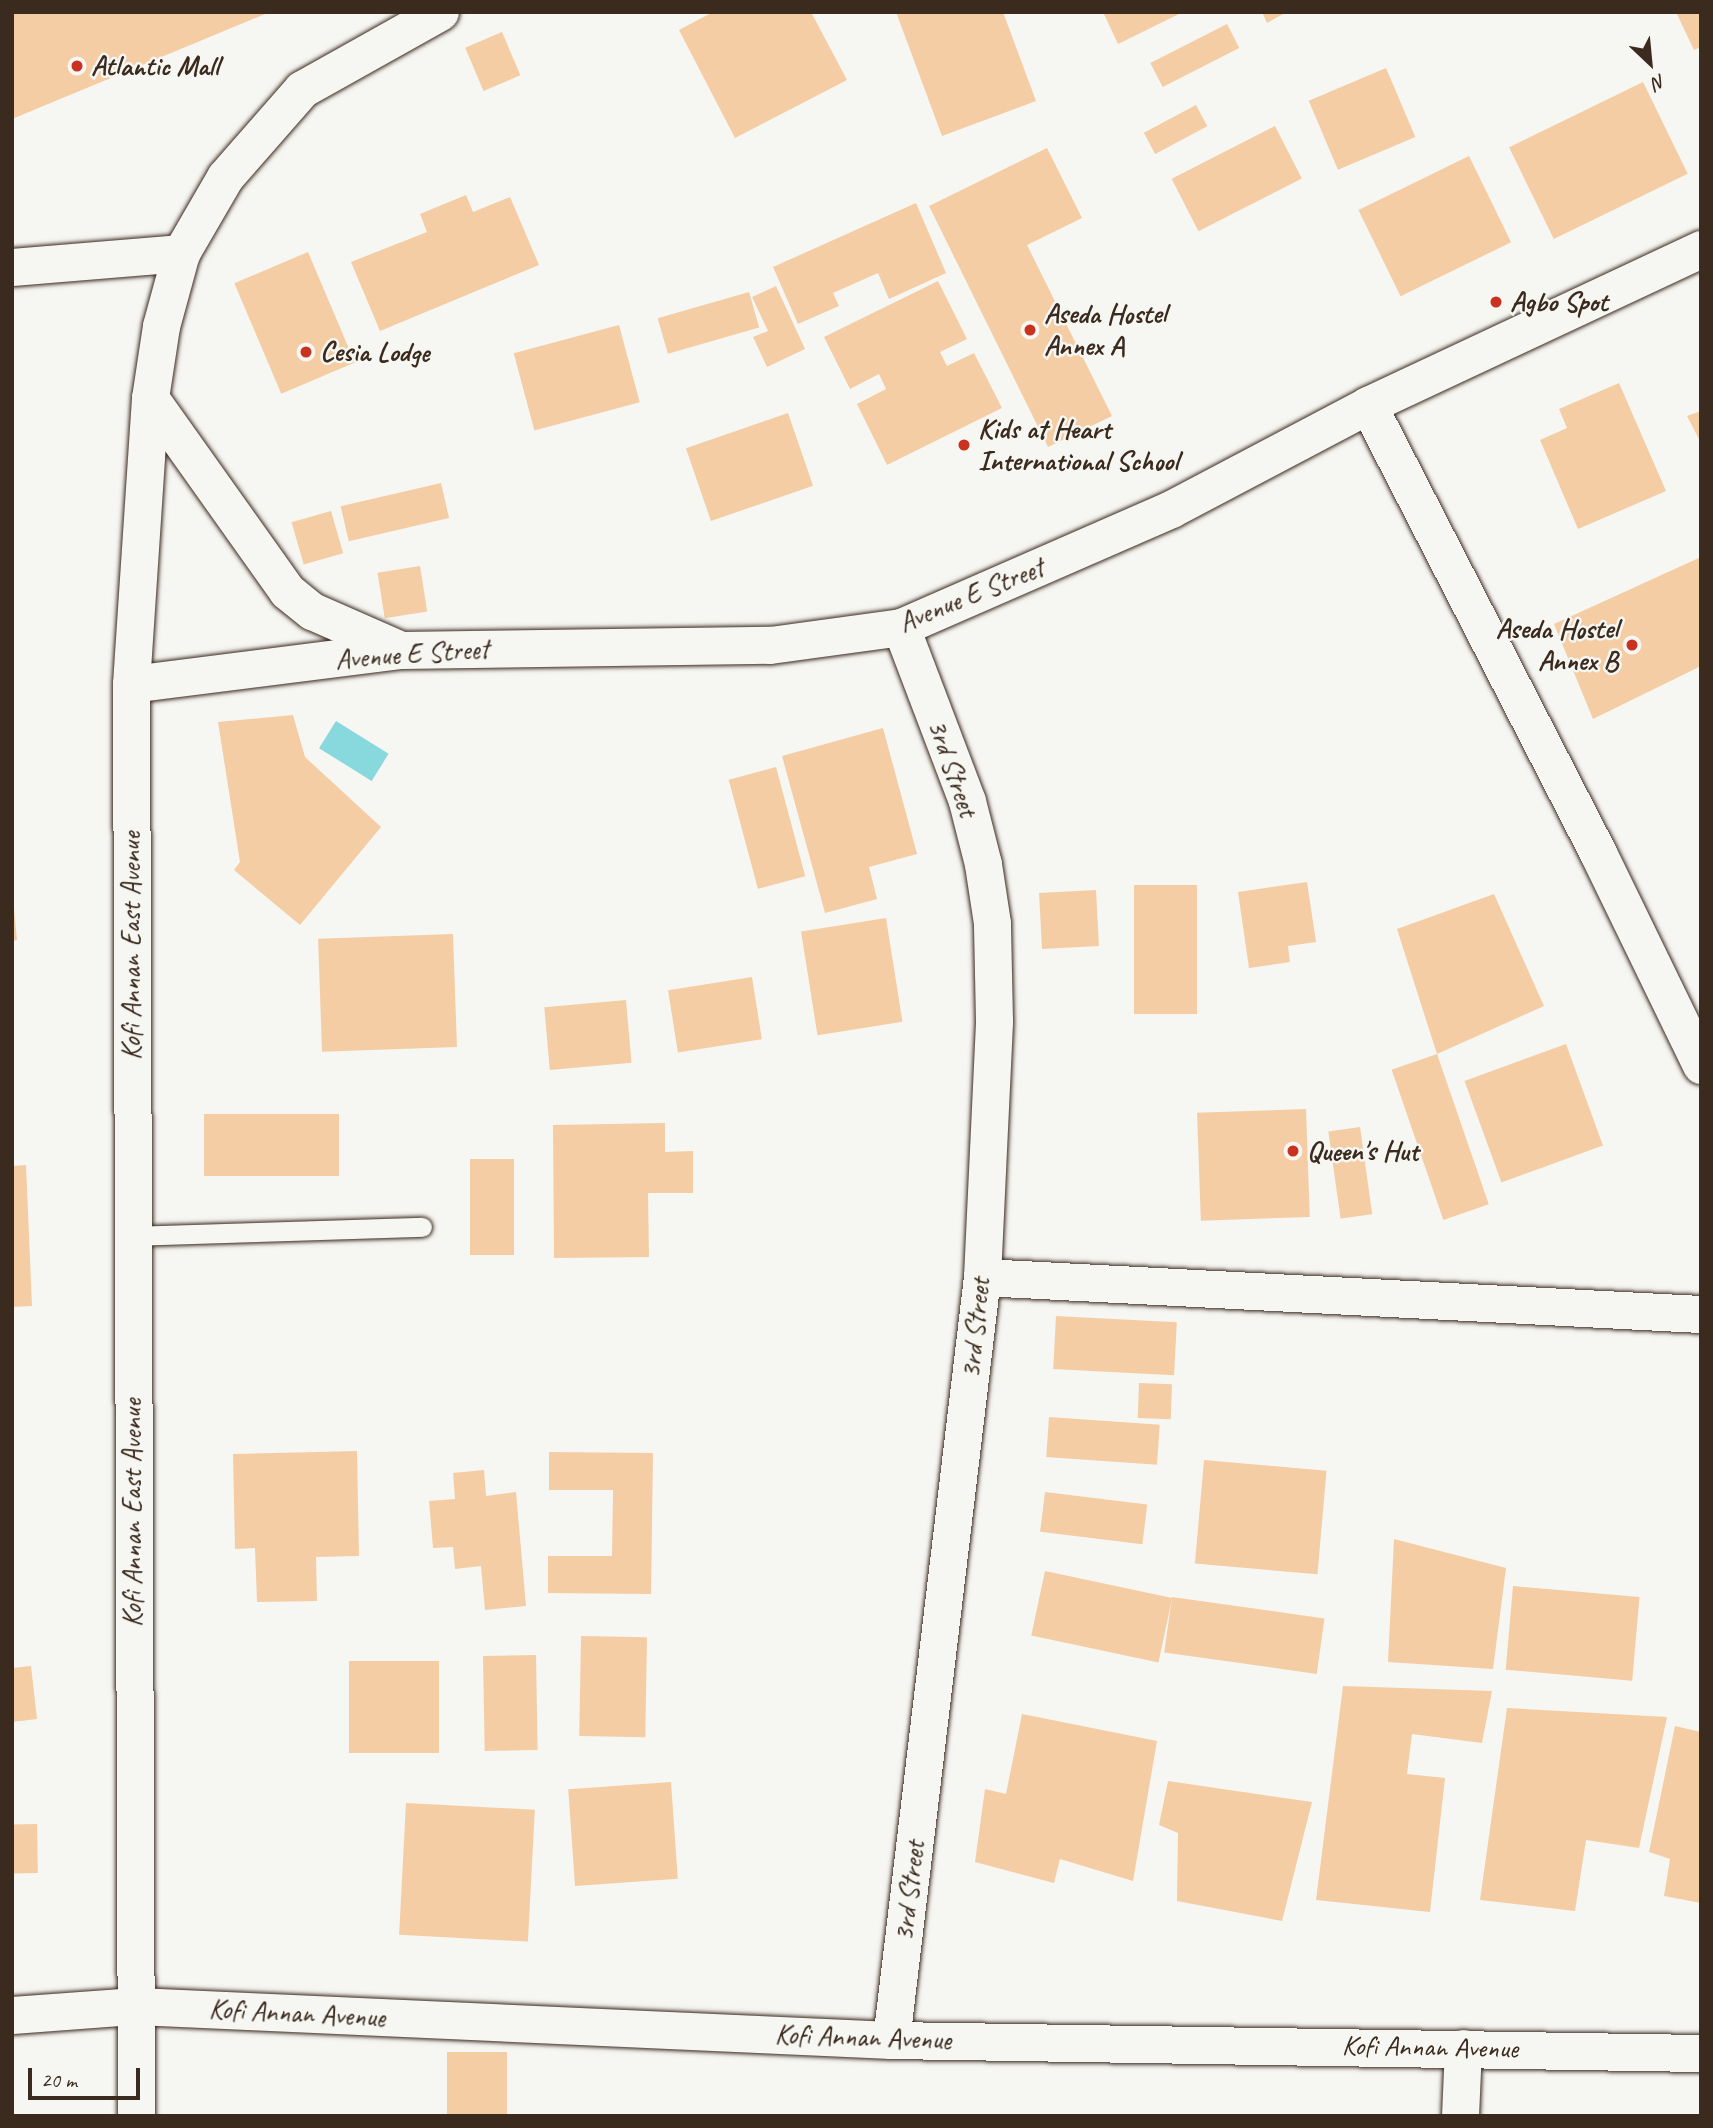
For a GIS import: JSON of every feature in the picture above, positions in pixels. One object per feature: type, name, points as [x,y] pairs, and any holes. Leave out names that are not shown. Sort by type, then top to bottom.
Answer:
[{"type":"street","name":"Kofi Annan East Avenue","points":[[136,2006],[131,684],[150,398],[161,326],[181,253],[225,177],[302,89],[440,12]]},
{"type":"street","name":"Avenue E Street","points":[[131,684],[401,650],[770,645],[901,627],[1171,509],[1368,405],[1701,249]]},
{"type":"street","points":[[12,267],[181,253]]},
{"type":"street","points":[[150,398],[286,591],[312,611],[401,650]]},
{"type":"street","points":[[1368,405],[1598,853],[1701,1065]]},
{"type":"street","name":"3rd Street","points":[[891,2040],[982,1277],[994,1021],[992,923],[967,801],[901,627]]},
{"type":"street","points":[[982,1277],[1701,1314]]},
{"type":"street","points":[[136,2006],[136,2116]]},
{"type":"street","name":"Kofi Annan Avenue","points":[[12,2015],[136,2006],[891,2040],[1701,2053]]},
{"type":"street","points":[[1460,2116],[1463,2048]]},
{"type":"lane","points":[[131,1236],[422,1227]]},
{"type":"water","points":[[336,721],[389,754],[372,781],[319,748]]},
{"type":"building","name":"Atlantic Mall","points":[[12,12],[270,12],[12,119]]},
{"type":"building","points":[[713,12],[811,12],[847,80],[735,138],[679,30]]},
{"type":"building","points":[[896,12],[1003,12],[1036,101],[942,136]]},
{"type":"building","points":[[1103,12],[1183,12],[1118,44]]},
{"type":"building","points":[[1262,12],[1287,12],[1267,23]]},
{"type":"building","points":[[1676,12],[1701,12],[1701,47],[1694,50]]},
{"type":"building","points":[[1227,24],[1239,48],[1163,87],[1150,63]]},
{"type":"building","points":[[502,32],[520,75],[484,91],[465,48]]},
{"type":"building","points":[[1386,68],[1415,137],[1338,170],[1309,101]]},
{"type":"building","points":[[1643,82],[1688,174],[1554,239],[1509,147]]},
{"type":"building","points":[[1196,105],[1207,126],[1155,154],[1144,133]]},
{"type":"building","points":[[1275,126],[1302,179],[1198,231],[1172,179]]},
{"type":"building","name":"Aseda Hostel Annex A","points":[[1047,148],[1082,218],[1027,245],[1112,416],[1048,447],[929,206]]},
{"type":"building","points":[[1469,156],[1511,242],[1401,296],[1358,210]]},
{"type":"building","points":[[466,195],[473,212],[510,197],[539,265],[380,331],[351,262],[427,232],[420,214]]},
{"type":"building","points":[[916,203],[946,273],[889,299],[878,273],[833,293],[839,306],[798,324],[773,267]]},
{"type":"building","points":[[308,252],[355,362],[281,394],[234,283]]},
{"type":"building","points":[[938,281],[967,339],[940,352],[947,366],[974,353],[1002,408],[887,465],[857,404],[886,389],[879,374],[850,389],[824,337]]},
{"type":"building","points":[[776,286],[805,349],[767,367],[753,337],[768,331],[752,297]]},
{"type":"building","points":[[749,292],[759,328],[668,354],[658,318]]},
{"type":"building","points":[[619,325],[640,402],[534,430],[514,353]]},
{"type":"building","points":[[1619,383],[1666,491],[1578,529],[1540,440],[1567,428],[1559,409]]},
{"type":"building","points":[[1701,411],[1701,443],[1687,416]]},
{"type":"building","points":[[788,413],[813,486],[711,521],[686,448]]},
{"type":"building","points":[[441,483],[449,518],[349,541],[341,506]]},
{"type":"building","points":[[331,511],[343,553],[304,565],[292,522]]},
{"type":"building","name":"Aseda Hostel Annex B","points":[[1701,557],[1701,666],[1593,719],[1554,624]]},
{"type":"building","points":[[420,566],[427,611],[385,618],[378,573]]},
{"type":"building","points":[[293,715],[305,757],[381,827],[300,925],[234,870],[240,862],[218,722]]},
{"type":"building","points":[[883,728],[917,854],[869,867],[877,899],[825,913],[782,756]]},
{"type":"building","points":[[776,767],[805,876],[758,889],[729,780]]},
{"type":"building","points":[[1307,882],[1316,942],[1288,946],[1290,962],[1249,968],[1238,892]]},
{"type":"building","points":[[1134,885],[1197,885],[1197,1014],[1134,1014]]},
{"type":"building","points":[[1096,890],[1099,946],[1042,949],[1039,893]]},
{"type":"building","points":[[1494,894],[1544,1006],[1437,1054],[1397,929]]},
{"type":"building","points":[[14,909],[17,940],[12,941],[12,910]]},
{"type":"building","points":[[886,918],[902,1022],[817,1035],[801,931]]},
{"type":"building","points":[[453,934],[457,1047],[322,1052],[318,939]]},
{"type":"building","points":[[752,977],[762,1039],[678,1053],[668,990]]},
{"type":"building","points":[[626,1000],[631,1063],[550,1070],[544,1007]]},
{"type":"building","points":[[1566,1044],[1603,1145],[1501,1182],[1465,1081]]},
{"type":"building","points":[[1437,1054],[1489,1204],[1443,1220],[1392,1070]]},
{"type":"building","points":[[1306,1109],[1310,1217],[1201,1221],[1197,1113]]},
{"type":"building","points":[[204,1114],[339,1114],[339,1176],[204,1176]]},
{"type":"building","points":[[665,1123],[665,1152],[693,1151],[693,1193],[648,1193],[649,1257],[554,1258],[553,1125]]},
{"type":"building","points":[[1360,1127],[1372,1214],[1341,1219],[1328,1131]]},
{"type":"building","points":[[470,1159],[514,1159],[514,1255],[470,1255]]},
{"type":"building","points":[[26,1165],[32,1306],[12,1307],[12,1166]]},
{"type":"building","points":[[1056,1316],[1177,1322],[1174,1375],[1053,1369]]},
{"type":"building","points":[[1139,1383],[1172,1384],[1171,1419],[1138,1418]]},
{"type":"building","points":[[1049,1417],[1160,1425],[1157,1465],[1046,1457]]},
{"type":"building","points":[[357,1451],[359,1556],[316,1557],[317,1601],[257,1602],[255,1548],[235,1549],[233,1454]]},
{"type":"building","points":[[549,1452],[653,1453],[651,1594],[548,1593],[548,1556],[612,1556],[613,1490],[549,1490]]},
{"type":"building","points":[[1204,1460],[1327,1471],[1317,1574],[1195,1564]]},
{"type":"building","points":[[484,1470],[486,1496],[516,1492],[526,1606],[485,1610],[481,1566],[455,1569],[453,1547],[433,1548],[429,1501],[455,1499],[453,1473]]},
{"type":"building","points":[[1045,1492],[1147,1505],[1142,1544],[1040,1532]]},
{"type":"building","points":[[1394,1539],[1506,1568],[1493,1669],[1388,1662]]},
{"type":"building","points":[[1045,1571],[1172,1598],[1158,1663],[1031,1636]]},
{"type":"building","points":[[1513,1586],[1640,1597],[1632,1681],[1506,1670]]},
{"type":"building","points":[[1172,1597],[1325,1618],[1317,1674],[1164,1652]]},
{"type":"building","points":[[581,1636],[647,1637],[645,1737],[579,1736]]},
{"type":"building","points":[[536,1655],[538,1750],[485,1751],[483,1656]]},
{"type":"building","points":[[349,1661],[439,1661],[439,1753],[349,1753]]},
{"type":"building","points":[[31,1666],[37,1719],[12,1722],[12,1668]]},
{"type":"building","points":[[1343,1686],[1492,1691],[1482,1743],[1412,1734],[1407,1774],[1445,1778],[1430,1912],[1316,1900]]},
{"type":"building","points":[[1507,1708],[1667,1717],[1639,1848],[1586,1840],[1575,1911],[1480,1900]]},
{"type":"building","points":[[1022,1714],[1157,1741],[1133,1881],[1060,1859],[1054,1883],[975,1862],[985,1789],[1006,1794]]},
{"type":"building","points":[[1675,1726],[1701,1732],[1701,1903],[1664,1896],[1670,1859],[1649,1852]]},
{"type":"building","points":[[1168,1781],[1312,1802],[1282,1921],[1177,1901],[1178,1833],[1159,1825]]},
{"type":"building","points":[[671,1782],[678,1879],[575,1886],[568,1789]]},
{"type":"building","points":[[406,1803],[535,1810],[528,1942],[399,1935]]},
{"type":"building","points":[[12,1824],[37,1824],[38,1873],[13,1873]]},
{"type":"building","points":[[447,2052],[507,2052],[507,2116],[447,2116]]},
{"type":"place","name":"Atlantic Mall","points":[[77,66]]},
{"type":"place","name":"Agbo Spot","points":[[1496,302]]},
{"type":"place","name":"Aseda Hostel Annex A","points":[[1030,330]]},
{"type":"place","name":"Cesia Lodge","points":[[306,352]]},
{"type":"place","name":"Kids at Heart International School","points":[[964,445]]},
{"type":"place","name":"Aseda Hostel Annex B","points":[[1632,645]]},
{"type":"place","name":"Queen's Hut","points":[[1293,1151]]}]
